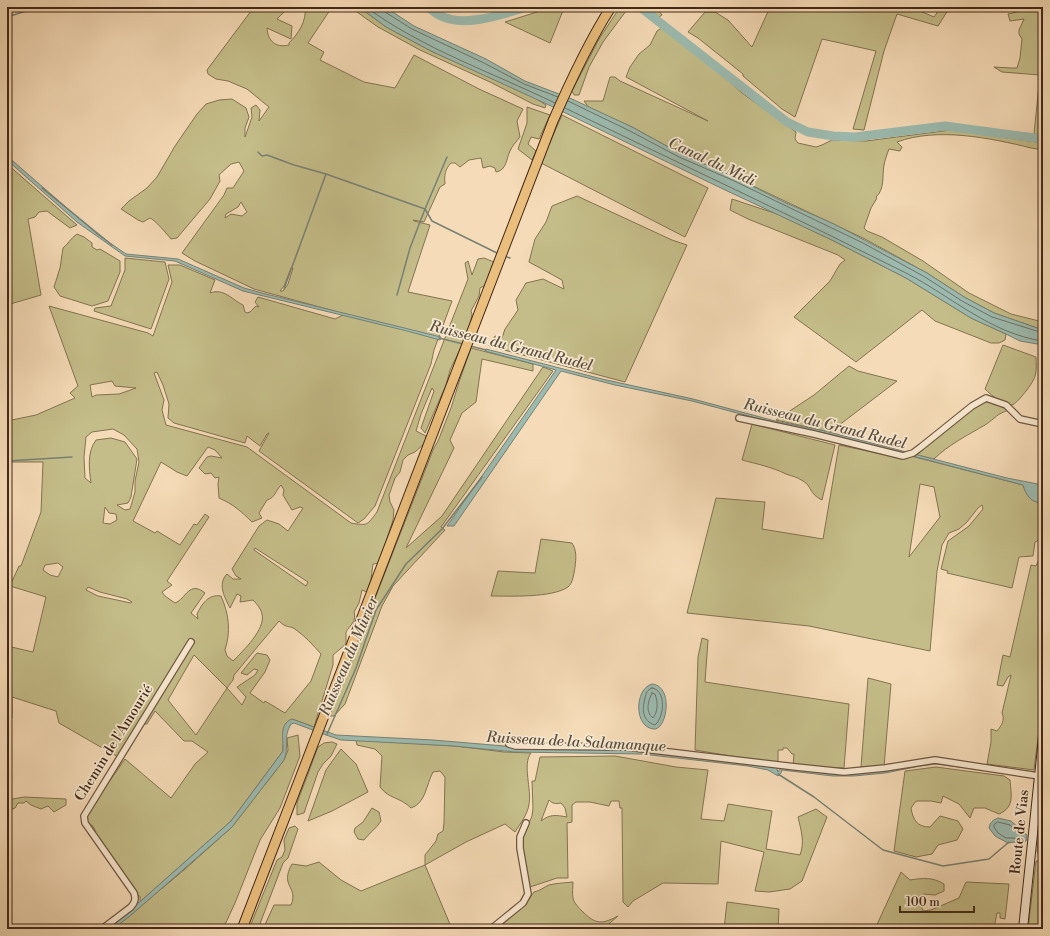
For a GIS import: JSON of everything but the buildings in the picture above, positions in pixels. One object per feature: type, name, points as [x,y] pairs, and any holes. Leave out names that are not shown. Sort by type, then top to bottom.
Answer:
[{"type":"highway","points":[[243,929],[553,121],[588,47],[611,7]]},
{"type":"highway","points":[[588,47],[615,7]]},
{"type":"highway","points":[[235,929],[271,854]]},
{"type":"main road","name":"Route de Vias","points":[[1022,929],[1043,738]]},
{"type":"street","points":[[740,418],[814,434],[898,456],[907,456],[913,453],[972,406],[986,398],[1006,405],[1020,419],[1043,424]]},
{"type":"street","name":"Chemin de l'Amourié","points":[[102,929],[131,907],[136,898],[90,832],[85,823],[84,816],[191,642]]},
{"type":"street","points":[[509,744],[516,746],[627,747],[844,772],[886,768],[935,760],[1039,776]]},
{"type":"street","points":[[491,929],[524,903],[528,894],[520,848],[520,837],[526,823]]},
{"type":"street","points":[[306,929],[322,929]]},
{"type":"shaded area","points":[[254,7],[289,7],[277,19],[292,26],[291,39],[267,28],[271,40],[276,44],[284,46],[289,45],[301,27],[305,17],[305,7],[332,7],[308,43],[324,52],[320,60],[364,82],[395,88],[414,55],[479,89],[523,109],[517,121],[520,137],[511,149],[504,167],[500,171],[496,172],[495,168],[490,166],[483,168],[481,158],[469,160],[460,167],[455,163],[451,163],[445,173],[445,184],[440,187],[424,222],[413,220],[430,225],[408,292],[452,301],[434,350],[431,364],[375,506],[364,519],[358,523],[259,451],[269,433],[260,446],[247,436],[245,443],[174,423],[168,418],[169,404],[163,385],[157,372],[154,373],[164,400],[162,410],[166,425],[247,447],[351,523],[367,524],[377,512],[468,279],[465,263],[468,261],[472,275],[478,259],[484,258],[494,262],[486,285],[480,288],[479,296],[471,311],[472,314],[470,325],[425,433],[421,428],[434,391],[432,388],[421,414],[416,431],[426,436],[425,443],[403,460],[400,472],[395,478],[389,495],[390,502],[394,510],[393,520],[379,563],[373,564],[367,592],[362,590],[359,603],[354,612],[355,618],[346,632],[346,644],[333,655],[333,665],[314,727],[292,719],[284,727],[283,751],[231,821],[140,902],[140,896],[138,896],[94,834],[96,832],[92,825],[89,826],[86,818],[88,812],[125,759],[171,798],[195,764],[208,752],[192,741],[184,741],[155,711],[147,724],[139,724],[118,757],[59,723],[56,711],[12,697],[12,718],[7,718],[7,646],[33,652],[46,597],[10,586],[19,566],[21,566],[41,512],[43,462],[7,462],[7,421],[36,415],[75,398],[70,393],[78,386],[49,306],[148,333],[153,336],[172,282],[168,265],[180,265],[215,280],[210,293],[219,292],[227,295],[243,305],[245,312],[247,313],[256,306],[259,307],[255,302],[258,297],[335,319],[345,314],[254,289],[195,261],[182,253],[224,195],[227,188],[233,188],[244,171],[239,162],[231,164],[219,175],[220,181],[210,199],[177,238],[171,239],[152,219],[150,218],[143,222],[121,209],[147,188],[157,177],[175,146],[197,114],[206,104],[219,100],[232,99],[246,108],[249,117],[245,128],[245,137],[252,117],[251,108],[256,105],[260,110],[259,121],[269,107],[247,89],[228,81],[216,79],[208,74],[207,70]],"holes":[[[241,202],[247,212],[242,216],[231,214],[225,218],[226,214],[238,207]],[[291,268],[293,268],[288,284],[283,291],[280,291],[284,286]],[[112,381],[115,386],[136,388],[119,394],[96,395],[92,397],[90,385]],[[113,429],[124,435],[137,449],[139,462],[135,481],[135,492],[130,509],[125,510],[117,505],[128,503],[131,497],[137,459],[125,442],[111,438],[96,440],[90,455],[89,466],[91,483],[85,478],[84,457],[86,437],[92,432]],[[208,447],[215,450],[222,458],[211,456],[207,457],[199,468],[205,474],[211,473],[215,478],[219,477],[219,498],[237,508],[252,522],[262,518],[259,513],[267,500],[274,496],[281,485],[284,490],[283,495],[292,510],[300,507],[303,508],[288,531],[279,524],[267,520],[259,526],[232,569],[236,576],[241,579],[233,579],[227,574],[224,578],[222,587],[230,608],[237,594],[241,596],[240,602],[253,600],[261,610],[262,614],[261,626],[257,633],[248,646],[233,661],[227,656],[225,650],[228,636],[228,623],[226,609],[221,596],[212,597],[206,600],[197,614],[198,619],[191,613],[205,593],[200,590],[191,589],[175,603],[162,592],[172,585],[167,581],[209,517],[205,514],[197,525],[194,524],[180,545],[157,531],[155,533],[133,521],[161,462],[177,472],[187,476]],[[105,507],[109,513],[116,514],[117,520],[110,524],[103,523]],[[255,548],[308,582],[306,586],[254,550]],[[58,563],[63,567],[58,577],[50,575],[43,570],[45,565]],[[88,587],[100,592],[127,599],[132,602],[98,596],[86,590]],[[279,621],[299,632],[321,654],[311,681],[285,713],[265,701],[264,703],[250,693],[265,672],[270,660],[267,655],[257,653],[241,673],[247,675],[254,669],[258,670],[255,675],[237,687],[246,697],[242,705],[227,688],[233,680],[234,675]],[[194,655],[227,688],[196,735],[168,700]]]},
{"type":"shaded area","points":[[350,7],[359,7],[386,27],[431,51],[535,98],[546,105],[545,108],[533,104],[490,82],[420,50],[378,27]]},
{"type":"shaded area","points":[[553,7],[564,8],[550,43],[505,22]]},
{"type":"shaded area","points":[[620,7],[629,7],[603,42],[589,67],[579,95],[574,95],[572,91],[599,39]]},
{"type":"shaded area","points":[[647,7],[656,7],[662,15],[659,17]]},
{"type":"shaded area","points":[[770,7],[911,7],[934,17],[941,7],[950,7],[938,26],[897,14],[884,51],[864,130],[853,129],[876,51],[822,39],[795,117],[782,109],[743,76],[743,74],[698,38],[688,32],[705,12],[715,12],[728,20],[752,47]]},
{"type":"shaded area","points":[[1043,8],[1043,135],[1034,134],[1040,75],[1002,72],[994,67],[1017,68],[1020,58],[1022,39],[1019,34],[1019,30],[1024,19],[1010,21],[1008,14]]},
{"type":"shaded area","points":[[663,27],[701,55],[742,93],[796,132],[795,139],[798,143],[816,147],[832,140],[866,141],[951,130],[1043,143],[1043,150],[982,138],[946,135],[929,135],[897,142],[902,147],[900,151],[889,149],[884,165],[881,190],[871,208],[864,228],[923,261],[969,293],[1011,314],[1043,322],[1043,330],[994,313],[964,297],[927,273],[865,239],[732,176],[681,154],[632,127],[589,108],[584,101],[603,101],[610,77],[615,77],[620,81],[708,121],[626,77],[630,67],[639,54],[650,45],[657,31]]},
{"type":"shaded area","points":[[527,107],[550,115],[539,139],[531,137],[528,144],[536,151],[532,160],[518,149],[527,123]]},
{"type":"shaded area","points":[[562,115],[708,188],[685,237],[541,163]]},
{"type":"shaded area","points":[[7,164],[77,225],[70,228],[47,211],[39,212],[35,217],[28,219],[41,295],[7,305]]},
{"type":"shaded area","points":[[577,196],[672,240],[687,245],[625,382],[489,346],[495,336],[502,338],[505,329],[518,310],[516,300],[526,283],[543,279],[564,289],[562,280],[529,262],[535,239],[546,222],[552,206]]},
{"type":"shaded area","points":[[732,199],[780,215],[906,278],[971,318],[1006,334],[1005,340],[999,343],[991,343],[935,321],[922,310],[856,362],[794,317],[830,281],[840,264],[845,260],[838,255],[748,219],[730,210]]},
{"type":"shaded area","points":[[77,234],[92,243],[92,247],[97,250],[100,249],[120,261],[120,272],[108,301],[92,306],[60,296],[54,287],[60,268],[63,248]]},
{"type":"shaded area","points":[[125,258],[165,262],[169,279],[151,329],[94,311],[95,308],[111,306],[125,270]]},
{"type":"shaded area","points":[[1003,345],[1036,357],[1036,372],[1034,379],[1029,388],[1012,405],[1001,402],[985,389]]},
{"type":"shaded area","points":[[471,348],[533,364],[533,371],[482,359],[476,402],[462,413],[450,440],[454,448],[406,548],[442,516],[543,367],[553,371],[441,527],[445,530],[393,586],[382,606],[345,704],[334,716],[329,716],[433,450],[451,408]]},
{"type":"shaded area","points":[[849,366],[858,371],[897,381],[830,432],[776,420],[814,395]]},
{"type":"shaded area","points":[[987,400],[1009,410],[965,436],[934,459],[917,455],[923,448],[981,401]]},
{"type":"shaded area","points":[[752,424],[835,445],[822,500],[818,498],[808,485],[799,478],[742,460]]},
{"type":"shaded area","points":[[839,445],[905,459],[911,456],[1023,485],[1032,500],[1035,502],[1043,502],[1043,538],[1035,542],[1033,556],[1019,557],[1012,588],[947,573],[948,571],[941,569],[948,541],[969,526],[983,509],[982,505],[959,529],[949,533],[942,545],[937,571],[930,651],[809,626],[687,613],[716,498],[765,502],[762,529],[823,539]],"holes":[[[920,484],[934,487],[940,517],[909,557]]]},
{"type":"shaded area","points":[[541,539],[572,543],[574,546],[576,561],[573,578],[570,585],[561,591],[542,595],[491,596],[498,571],[535,573]]},
{"type":"shaded area","points":[[1043,550],[1043,697],[1034,770],[987,764],[991,742],[991,729],[997,731],[1002,722],[1002,713],[1011,675],[1008,677],[1003,686],[997,685],[1003,655],[1010,657],[1031,565],[1036,566]]},
{"type":"shaded area","points":[[702,638],[708,640],[705,682],[849,704],[844,768],[793,766],[794,754],[792,754],[787,748],[778,750],[778,764],[695,750],[698,657]]},
{"type":"shaded area","points":[[868,678],[891,684],[884,767],[861,767]]},
{"type":"shaded area","points":[[298,735],[300,756],[280,808],[260,840],[223,929],[113,929],[184,870],[232,827],[284,760],[288,750],[287,738]]},
{"type":"shaded area","points":[[356,740],[455,746],[504,752],[531,753],[527,764],[530,798],[524,819],[515,832],[505,824],[466,842],[425,865],[425,855],[436,841],[438,834],[443,831],[445,777],[440,771],[433,772],[423,798],[416,806],[411,808],[407,804],[383,791],[380,787],[382,756],[375,749],[357,745]]},
{"type":"shaded area","points":[[332,742],[337,744],[331,756],[318,772],[304,813],[297,815],[297,803],[318,747],[324,743]]},
{"type":"shaded area","points":[[341,749],[356,764],[368,792],[332,811],[308,821],[326,770]]},
{"type":"shaded area","points":[[615,756],[676,767],[708,770],[701,819],[724,821],[728,804],[772,811],[766,849],[800,855],[802,841],[798,817],[816,809],[827,817],[802,881],[790,889],[769,892],[755,891],[764,852],[721,841],[718,884],[663,883],[633,901],[628,907],[623,902],[622,808],[620,808],[619,801],[611,801],[609,806],[590,802],[576,802],[572,805],[572,822],[567,823],[568,878],[557,878],[530,887],[522,847],[523,837],[532,816],[532,781],[535,781],[540,757]],"holes":[[[549,800],[557,804],[561,803],[565,808],[567,817],[553,816],[547,817],[541,821]]]},
{"type":"shaded area","points":[[936,767],[1004,776],[1010,780],[1011,800],[1008,808],[999,814],[985,808],[974,808],[970,818],[959,804],[943,796],[941,803],[916,801],[911,808],[914,819],[922,826],[930,827],[940,816],[958,821],[963,829],[957,840],[938,845],[932,854],[916,857],[894,851],[905,771]]},
{"type":"shaded area","points":[[1043,792],[1043,855],[1039,856],[1037,851]]},
{"type":"shaded area","points":[[24,797],[66,799],[66,805],[54,812],[48,806],[41,809],[26,801],[24,803],[18,803],[15,808],[7,811],[7,800]]},
{"type":"shaded area","points":[[372,808],[379,812],[381,821],[364,840],[358,839],[354,832],[355,828],[363,822]]},
{"type":"shaded area","points":[[295,826],[298,829],[288,858],[283,863],[258,929],[249,929],[277,860],[282,857],[285,850],[284,840],[289,828]]},
{"type":"shaded area","points":[[1036,861],[1043,862],[1043,929],[1028,929]]},
{"type":"shaded area","points":[[319,862],[341,880],[361,891],[425,865],[452,929],[350,929],[305,925],[300,929],[263,929],[274,905],[291,905],[293,894],[287,877],[292,864],[306,866]]},
{"type":"shaded area","points":[[901,872],[910,880],[928,879],[936,880],[944,884],[944,891],[935,895],[923,894],[920,900],[923,911],[931,910],[959,898],[966,882],[1009,884],[1005,919],[1000,918],[1000,913],[997,913],[994,928],[992,929],[875,929]]},
{"type":"shaded area","points":[[573,882],[574,902],[591,919],[598,922],[603,922],[618,916],[603,929],[494,929],[522,908],[534,892],[549,885]]},
{"type":"shaded area","points":[[727,902],[779,909],[778,929],[724,929]]},
{"type":"water","points":[[359,7],[385,7],[414,26],[486,59],[525,81],[572,99],[632,127],[681,154],[732,176],[784,202],[834,224],[927,273],[964,297],[994,313],[1043,330],[1043,345],[1020,341],[971,318],[906,278],[834,241],[549,105],[431,51],[386,27]]},
{"type":"water","points":[[7,156],[97,234],[126,254],[178,259],[244,288],[441,337],[440,340],[243,291],[175,261],[125,256],[77,222],[7,160]]},
{"type":"water","points":[[486,349],[602,379],[693,399],[775,421],[825,431],[1007,478],[1043,485],[1043,502],[1035,502],[1032,500],[1023,485],[825,433],[775,423],[692,401],[615,385],[561,371],[454,526],[447,526],[556,370],[485,351]]},
{"type":"water","points":[[652,684],[659,687],[666,699],[665,716],[659,727],[654,729],[647,727],[643,722],[640,716],[639,708],[639,700],[642,693],[646,687]]},
{"type":"water","points":[[292,719],[336,735],[433,740],[516,747],[618,747],[776,766],[778,772],[782,766],[836,772],[936,761],[1027,770],[1027,776],[936,764],[885,773],[854,776],[833,776],[782,770],[778,776],[768,770],[748,766],[642,754],[515,752],[454,746],[341,740],[294,723],[291,724],[288,729],[286,738],[286,755],[284,760],[232,827],[130,916],[113,929],[106,929],[143,899],[231,821],[283,751],[283,729],[288,721]]},
{"type":"water","points":[[998,818],[1011,821],[1027,835],[1026,841],[1020,844],[1014,842],[1008,843],[995,836],[989,828],[990,824]]},
{"type":"waterway","points":[[7,17],[39,7]]},
{"type":"waterway","points":[[428,7],[441,16],[461,21],[484,19],[527,7]]},
{"type":"waterway","points":[[640,7],[787,122],[808,132],[833,136],[855,137],[945,126],[1043,139]]},
{"type":"waterway","points":[[258,152],[262,156],[267,155],[294,165],[326,174],[425,209],[432,221],[499,254]]},
{"type":"waterway","points":[[397,295],[410,248],[447,157]]},
{"type":"waterway","points":[[284,289],[326,174]]},
{"type":"waterway","name":"Ruisseau du Grand Rudel","points":[[42,188],[112,245]]},
{"type":"waterway","points":[[504,256],[510,258]]},
{"type":"waterway","name":"Ruisseau du Grand Rudel","points":[[439,338],[463,344]]},
{"type":"waterway","name":"Ruisseau du Grand Rudel","points":[[470,346],[486,350]]},
{"type":"waterway","points":[[7,461],[72,457]]},
{"type":"waterway","name":"Ruisseau du Mûrier","points":[[327,734],[356,668],[376,610],[406,564],[442,529],[482,477]]},
{"type":"waterway","name":"Ruisseau de la Salamanque","points":[[778,774],[814,797],[883,850],[943,866],[989,859],[1009,842]]},
{"type":"waterway","points":[[1035,837],[1043,837]]},
{"type":"water label","name":"Canal du Midi","points":[[712,162]]}]
